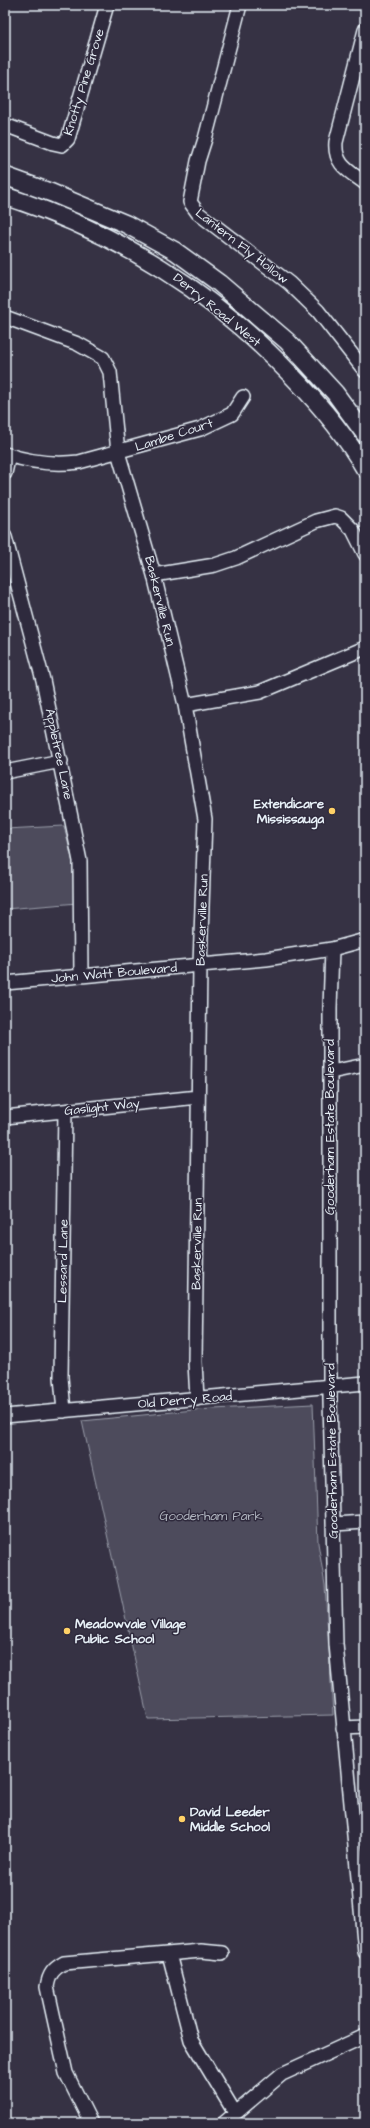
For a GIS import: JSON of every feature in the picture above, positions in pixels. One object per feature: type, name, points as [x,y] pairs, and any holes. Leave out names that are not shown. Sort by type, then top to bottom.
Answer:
[{"type":"main road","name":"Derry Road West","points":[[5,176],[52,193],[126,224],[175,251],[219,283],[287,341],[335,393],[365,434]]},
{"type":"main road","name":"Derry Road West","points":[[5,196],[39,207],[118,242],[165,269],[210,301],[272,354],[321,406],[365,469]]},
{"type":"street","name":"Knotty Pine Grove","points":[[5,125],[52,144],[62,145],[68,138],[107,5]]},
{"type":"street","name":"Lantern Fly Hollow","points":[[240,5],[206,140],[198,161],[190,202],[198,213],[294,288],[318,311],[360,355],[365,371]]},
{"type":"street","points":[[365,30],[336,142],[335,154],[342,166],[365,183]]},
{"type":"street","name":"Baskerville Run","points":[[5,317],[78,344],[103,358],[110,372],[118,452],[154,575],[185,705],[204,819],[200,966],[195,1362],[198,1399]]},
{"type":"street","name":"Lambe Court","points":[[7,455],[29,461],[61,464],[79,462],[200,429],[232,414],[243,397]]},
{"type":"street","points":[[5,473],[7,455]]},
{"type":"street","points":[[154,575],[215,565],[236,558],[316,520],[336,516],[341,518],[353,530],[365,554]]},
{"type":"street","name":"Appletree Lane","points":[[5,536],[8,558],[43,680],[61,761],[80,861],[81,976]]},
{"type":"street","points":[[185,705],[260,692],[365,648]]},
{"type":"street","points":[[5,772],[61,761]]},
{"type":"street","name":"John Watt Boulevard","points":[[5,983],[266,959],[332,949],[365,940]]},
{"type":"street","name":"Gooderham Estate Boulevard","points":[[332,949],[330,1072],[330,1386],[336,1644],[343,1728],[361,1856],[365,1952]]},
{"type":"street","points":[[330,1072],[365,1065]]},
{"type":"street","name":"Gaslight Way","points":[[5,1116],[198,1097]]},
{"type":"street","name":"Lessard Lane","points":[[64,1411],[61,1377],[65,1111]]},
{"type":"street","name":"Old Derry Road","points":[[5,1416],[365,1383]]},
{"type":"street","points":[[334,1524],[365,1522]]},
{"type":"street","points":[[343,1728],[365,1727]]},
{"type":"street","points":[[91,2123],[66,2073],[47,1987],[48,1976],[54,1968],[64,1963],[201,1951],[222,1953]]},
{"type":"street","points":[[169,1954],[191,2040],[235,2113]]},
{"type":"street","points":[[224,2123],[282,2074],[365,2036]]},
{"type":"green space","points":[[64,826],[75,871],[78,903],[5,909],[5,829]]},
{"type":"green space","name":"Gooderham Park","points":[[313,1404],[318,1543],[325,1585],[333,1715],[148,1719],[82,1421],[194,1410]]},
{"type":"place","name":"Extendicare Mississauga","points":[[332,811]]},
{"type":"place","name":"Meadowvale Village Public School","points":[[67,1631]]},
{"type":"place","name":"David Leeder Middle School","points":[[182,1819]]}]
